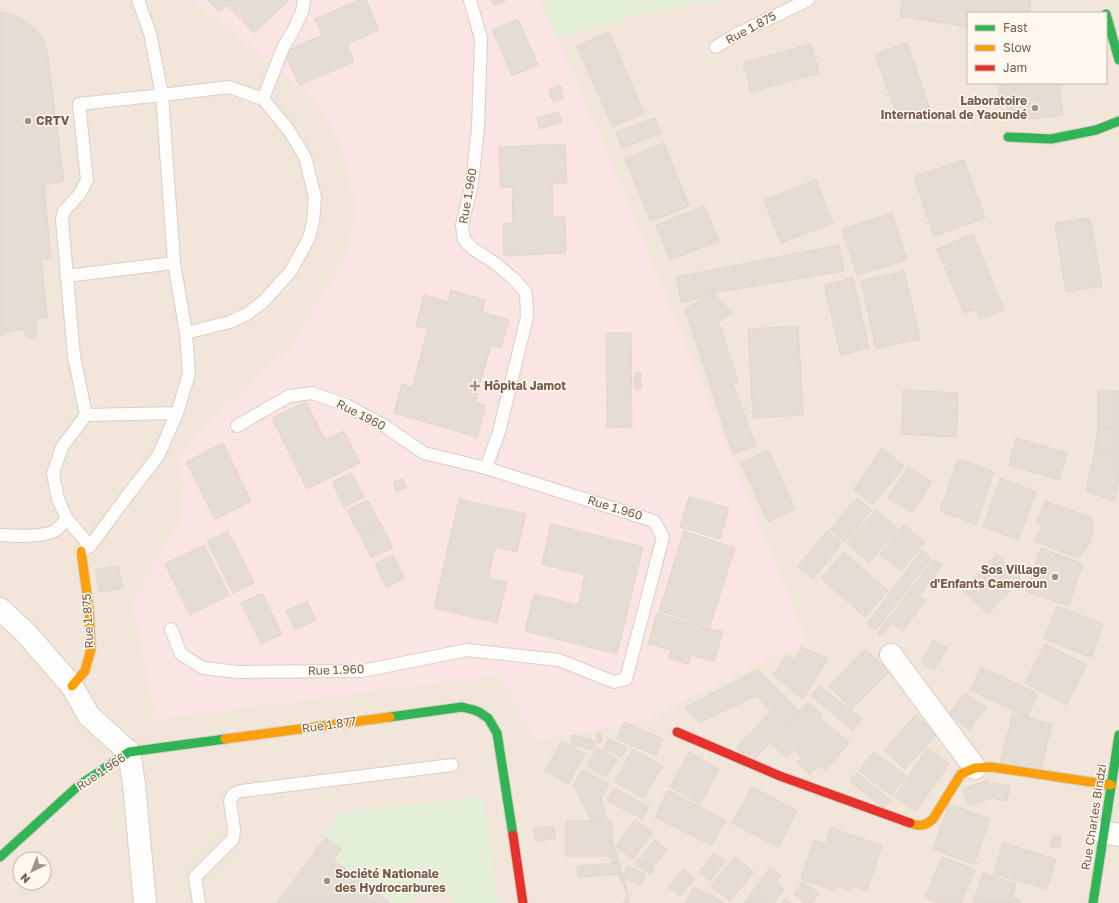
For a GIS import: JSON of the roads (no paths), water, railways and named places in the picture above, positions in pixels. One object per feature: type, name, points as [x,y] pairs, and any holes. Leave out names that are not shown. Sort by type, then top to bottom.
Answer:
[{"type":"street","points":[[1107,18],[1119,60]]},
{"type":"street","points":[[1008,137],[1051,139],[1096,130],[1119,121]]},
{"type":"street","name":"Rue 1.875","points":[[72,686],[85,671],[91,649],[86,548]]},
{"type":"street","name":"Rue 1.966","points":[[0,609],[25,632],[72,686],[89,716],[129,752],[78,786],[0,857]]},
{"type":"street","points":[[891,655],[975,768]]},
{"type":"street","name":"Rue 1.877","points":[[129,752],[462,707],[472,708],[479,711],[486,717],[493,725],[497,733],[523,903]]},
{"type":"street","points":[[677,732],[780,776],[917,826],[927,824],[933,819],[961,774],[975,768],[991,767],[1111,785]]},
{"type":"street","name":"Rue Charles Bindzi","points":[[1093,903],[1111,834],[1111,785],[1119,735]]},
{"type":"street","points":[[129,752],[134,784],[145,903]]},
{"type":"lane","points":[[138,0],[150,33],[162,95],[174,262],[186,333],[189,374],[177,413],[158,456],[86,548],[67,519],[58,499],[54,474],[62,447],[86,415],[74,356],[62,220],[64,211],[79,195],[86,180],[79,104],[162,95],[229,87],[263,99],[288,129],[305,157],[315,197],[313,222],[309,238],[291,271],[264,301],[247,314],[230,322],[186,333]]},
{"type":"lane","points":[[263,99],[283,48],[302,12],[304,0]]},
{"type":"lane","name":"Rue 1.960","points":[[171,629],[181,654],[203,668],[238,672],[362,671],[467,650],[559,660],[614,682],[626,679],[663,536],[654,521],[486,468],[499,432],[527,317],[526,293],[515,280],[495,263],[473,249],[464,240],[462,225],[472,184],[478,128],[482,39],[470,0]]},
{"type":"lane","name":"Rue 1.875","points":[[716,47],[735,35],[808,0]]},
{"type":"lane","points":[[66,276],[174,262]]},
{"type":"lane","name":"Rue 1960","points":[[237,426],[289,396],[312,394],[346,405],[383,425],[424,453],[486,468]]},
{"type":"lane","points":[[86,415],[177,413]]},
{"type":"lane","points":[[0,534],[21,536],[48,534],[56,530],[67,519]]},
{"type":"lane","points":[[198,903],[194,877],[233,839],[234,830],[230,801],[233,794],[241,791],[452,765]]},
{"type":"place","name":"Laboratoire International de Yaoundé","points":[[1035,108]]},
{"type":"place","name":"CRTV","points":[[28,121]]},
{"type":"place","name":"Hôpital Jamot","points":[[475,386]]},
{"type":"place","name":"Sos Village d'Enfants Cameroun","points":[[1055,577]]},
{"type":"place","name":"Société Nationale des Hydrocarbures","points":[[327,881]]}]
